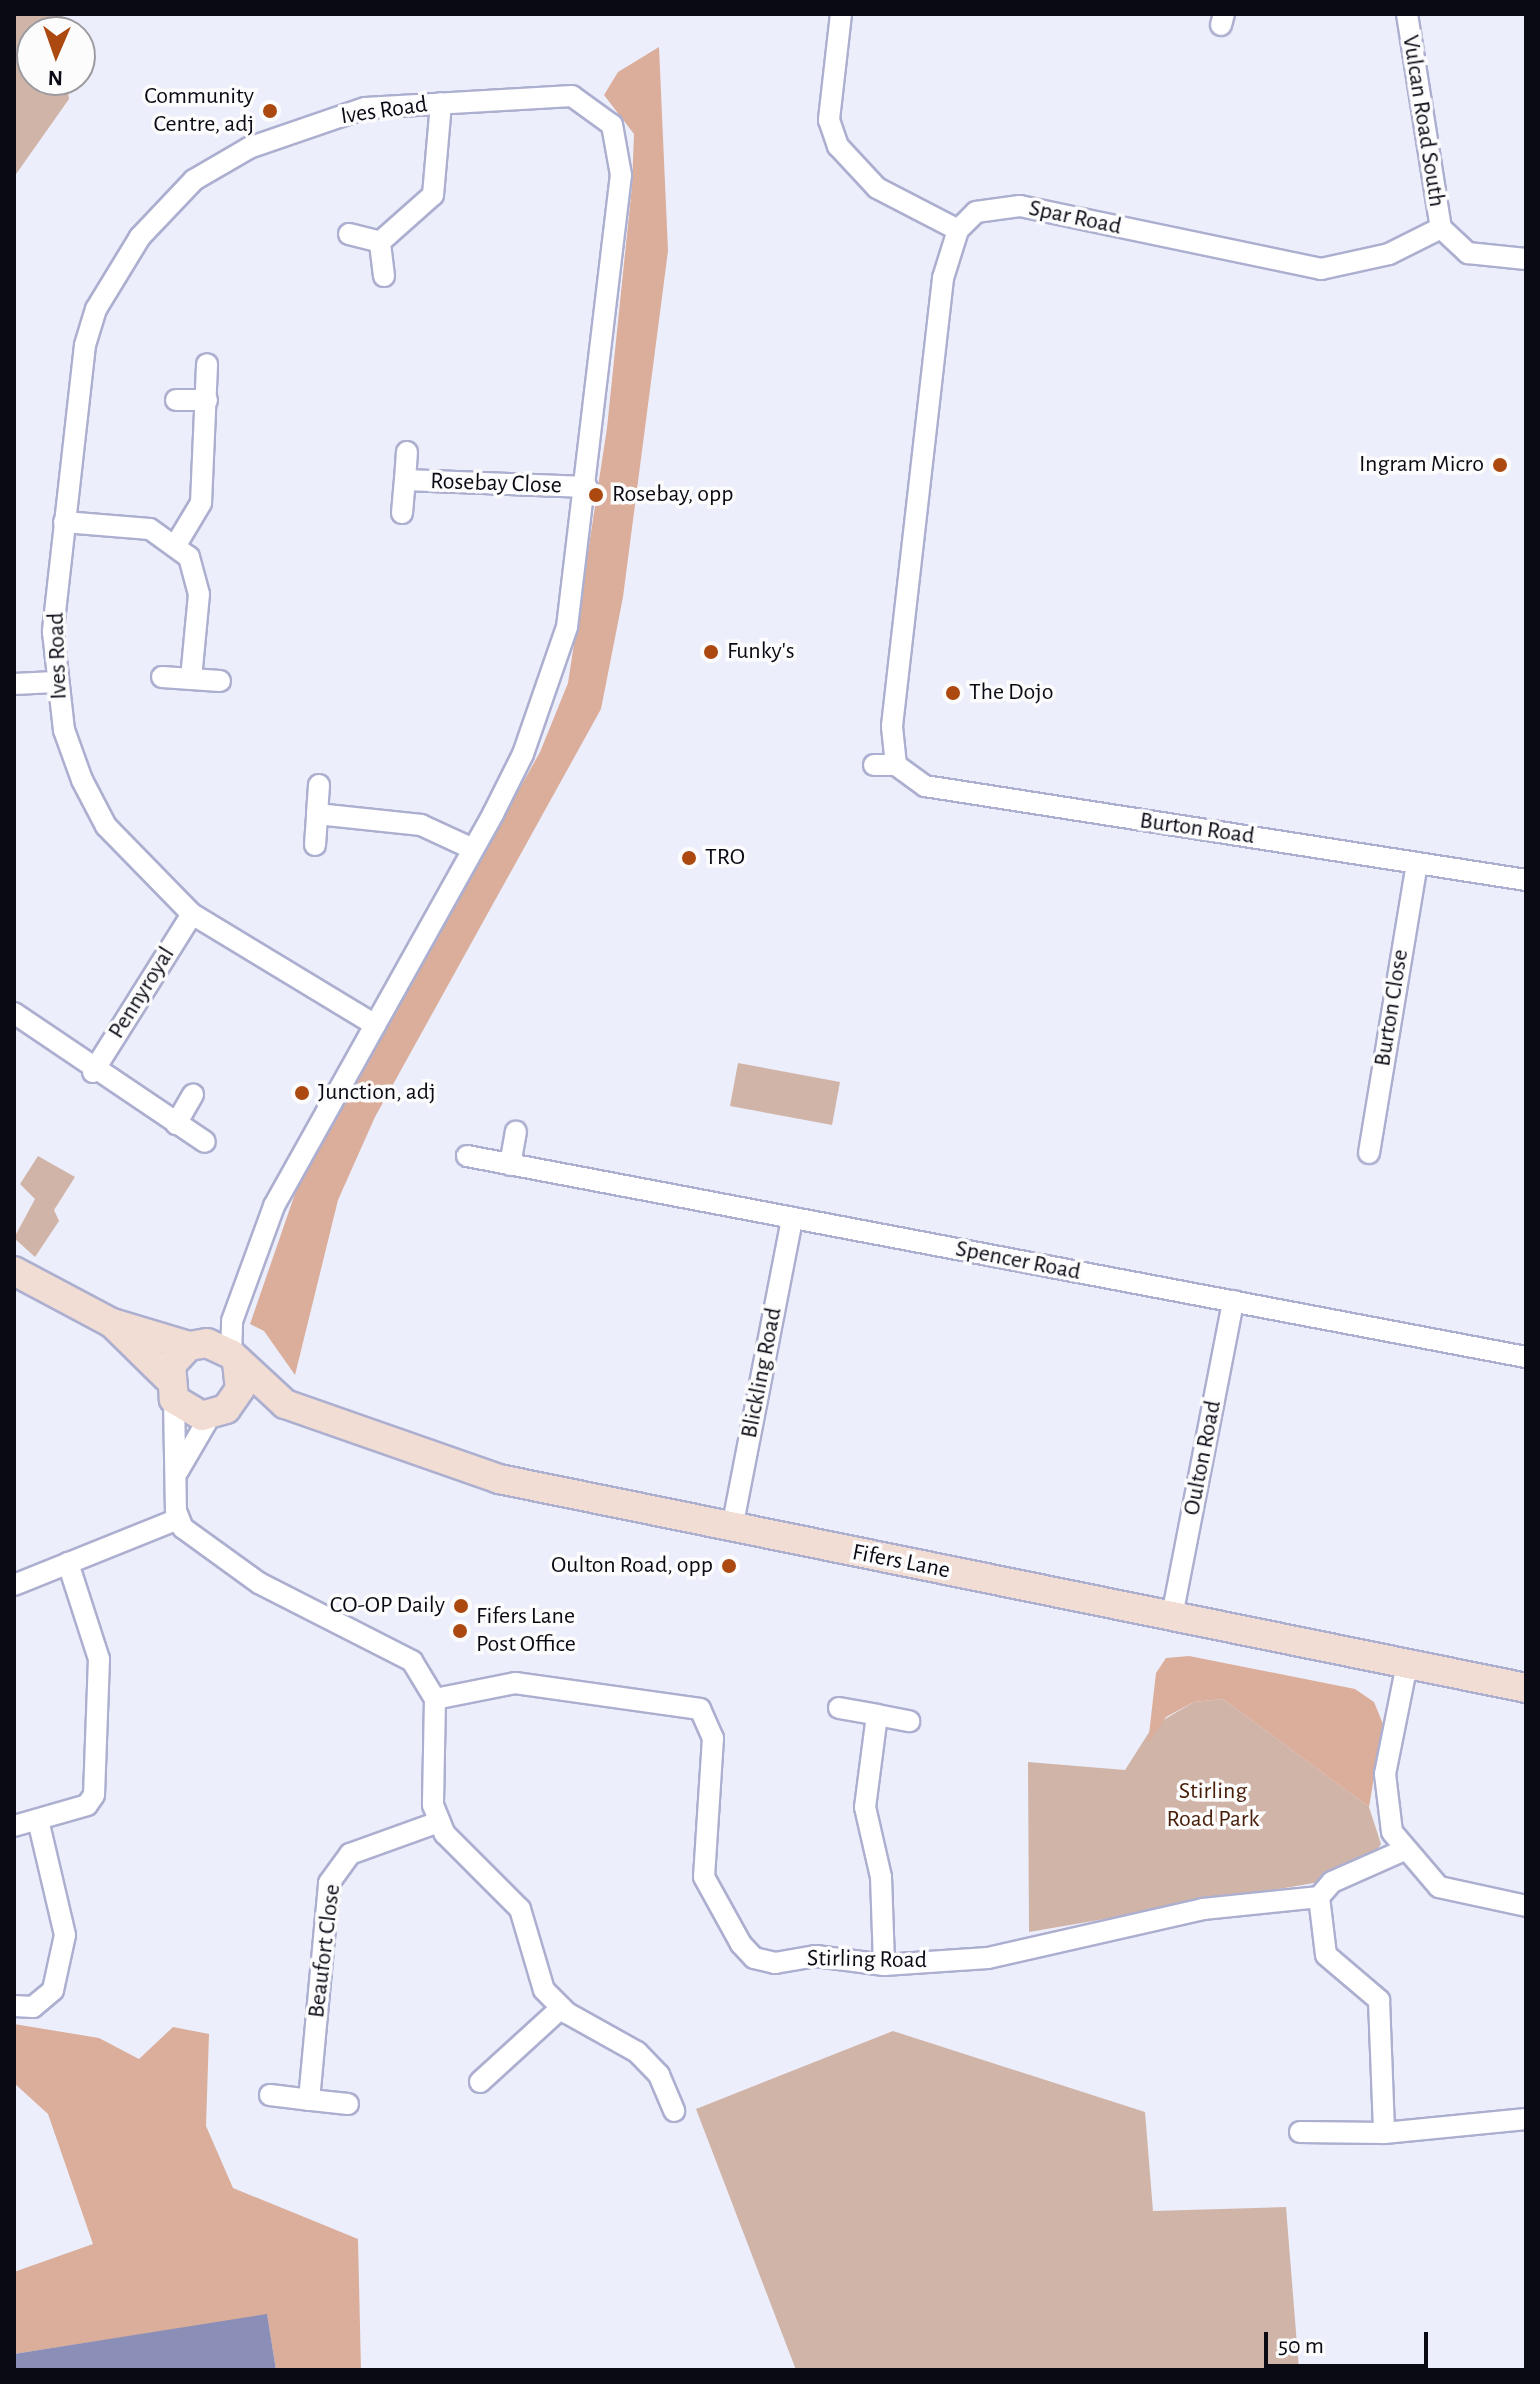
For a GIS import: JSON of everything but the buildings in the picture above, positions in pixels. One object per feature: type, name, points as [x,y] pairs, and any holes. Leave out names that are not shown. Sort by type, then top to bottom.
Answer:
[{"type":"street","points":[[841,14],[829,120],[838,146],[877,188],[958,230],[939,309],[892,726],[896,765],[874,765]]},
{"type":"street","name":"Vulcan Road South","points":[[1407,14],[1441,228]]},
{"type":"street","name":"Ives Road","points":[[216,1351],[232,1321],[285,1182],[375,1025],[473,849],[523,754],[555,667],[577,581],[620,144],[598,110],[572,96],[365,108],[249,148],[194,180],[159,214],[122,258],[96,309],[64,522],[55,682],[64,730],[106,826],[192,914],[375,1025]]},
{"type":"street","points":[[380,242],[433,195],[441,103]]},
{"type":"street","name":"Spar Road","points":[[958,230],[976,212],[1020,206],[1321,269],[1389,254],[1441,228]]},
{"type":"street","points":[[1441,228],[1468,253],[1526,259]]},
{"type":"street","points":[[349,234],[380,242]]},
{"type":"street","points":[[380,242],[384,276]]},
{"type":"street","points":[[177,543],[201,503],[207,364]]},
{"type":"street","points":[[176,400],[207,400]]},
{"type":"street","name":"Rosebay Close","points":[[402,513],[407,452]]},
{"type":"street","name":"Rosebay Close","points":[[405,480],[587,487]]},
{"type":"street","points":[[64,522],[150,529],[177,543],[199,594],[191,679]]},
{"type":"street","points":[[162,677],[220,681]]},
{"type":"street","points":[[14,684],[55,682]]},
{"type":"street","name":"Burton Road","points":[[896,765],[925,786],[1526,880]]},
{"type":"street","points":[[315,845],[319,785]]},
{"type":"street","points":[[317,814],[421,825],[473,849]]},
{"type":"street","name":"Burton Close","points":[[1369,1153],[1417,863]]},
{"type":"street","name":"Pennyroyal","points":[[93,1072],[192,914]]},
{"type":"street","points":[[14,1013],[93,1072],[205,1142]]},
{"type":"street","points":[[176,1124],[193,1095]]},
{"type":"street","points":[[510,1165],[516,1132]]},
{"type":"street","name":"Spencer Road","points":[[467,1156],[1526,1357]]},
{"type":"street","name":"Blickling Road","points":[[732,1528],[792,1218]]},
{"type":"street","name":"Fifers Lane","points":[[14,1271],[112,1323],[216,1351],[285,1404],[499,1479],[1526,1688]]},
{"type":"street","name":"Oulton Road","points":[[1172,1616],[1233,1301]]},
{"type":"street","name":"Fifers Lane","points":[[112,1323],[191,1413],[285,1404]]},
{"type":"street","points":[[177,1472],[218,1412],[240,1389],[216,1351],[171,1389],[178,1519],[201,1547],[259,1583],[390,1644],[412,1661],[435,1699],[439,1822],[456,1848],[520,1909],[533,1966],[561,2008],[637,2052],[659,2075],[674,2111]]},
{"type":"street","points":[[14,1585],[178,1519]]},
{"type":"street","points":[[14,1826],[87,1805],[94,1795],[99,1659],[68,1563]]},
{"type":"street","points":[[1407,1664],[1385,1787],[1402,1851],[1458,1896],[1526,1906]]},
{"type":"street","name":"Stirling Road","points":[[435,1699],[515,1683],[700,1709],[713,1738],[702,1865],[741,1944],[754,1958],[775,1963],[816,1956],[884,1965],[988,1958],[1203,1909],[1319,1897]]},
{"type":"street","points":[[839,1708],[909,1721]]},
{"type":"street","points":[[877,1715],[865,1807],[881,1877],[884,1965]]},
{"type":"street","points":[[14,2006],[33,2007],[53,1990],[65,1935],[38,1820]]},
{"type":"street","name":"Beaufort Close","points":[[309,2100],[336,1867],[350,1854],[439,1822]]},
{"type":"street","points":[[1384,2133],[1379,2000],[1326,1955],[1319,1897],[1332,1882],[1402,1851]]},
{"type":"street","points":[[480,2082],[521,2064],[561,2008]]},
{"type":"street","points":[[270,2095],[348,2104]]},
{"type":"street","points":[[1300,2132],[1384,2133],[1526,2119]]},
{"type":"green space","points":[[14,14],[63,14],[16,16],[16,96],[69,96],[69,99],[14,177]]},
{"type":"green space","points":[[738,1063],[840,1082],[832,1125],[730,1106]]},
{"type":"green space","points":[[38,1156],[75,1177],[54,1210],[59,1221],[35,1257],[14,1238],[35,1199],[20,1184]]},
{"type":"green space","name":"Stirling Road Park","points":[[1223,1699],[1369,1807],[1381,1844],[1373,1856],[1314,1883],[1029,1932],[1028,1762],[1125,1770],[1153,1726],[1194,1702]]},
{"type":"green space","points":[[893,2031],[1145,2112],[1153,2211],[1286,2207],[1299,2370],[796,2370],[696,2109]]},
{"type":"shaded area","points":[[659,47],[668,251],[623,597],[601,709],[375,1117],[338,1200],[295,1375],[264,1331],[250,1324],[298,1185],[540,752],[568,683],[607,428],[632,186],[634,134],[604,95],[618,72]]},
{"type":"shaded area","points":[[1189,1656],[1355,1689],[1374,1702],[1383,1724],[1369,1807],[1223,1699],[1194,1702],[1166,1717],[1148,1743],[1156,1673],[1166,1658]]},
{"type":"shaded area","points":[[14,2024],[99,2038],[139,2059],[173,2027],[209,2034],[206,2126],[233,2188],[358,2239],[361,2370],[276,2370],[267,2315],[14,2354],[14,2272],[93,2244],[48,2114],[14,2083]]},
{"type":"water","points":[[267,2314],[276,2370],[14,2370],[14,2354]]},
{"type":"place","name":"Community Centre, adj","points":[[270,111]]},
{"type":"place","name":"Ingram Micro","points":[[1500,465]]},
{"type":"place","name":"Rosebay, opp","points":[[596,495]]},
{"type":"place","name":"Funky's","points":[[711,652]]},
{"type":"place","name":"The Dojo","points":[[953,693]]},
{"type":"place","name":"TRO","points":[[689,858]]},
{"type":"place","name":"Junction, adj","points":[[302,1093]]},
{"type":"place","name":"Oulton Road, opp","points":[[729,1566]]},
{"type":"place","name":"CO-OP Daily","points":[[461,1606]]},
{"type":"place","name":"Fifers Lane Post Office","points":[[460,1631]]}]
